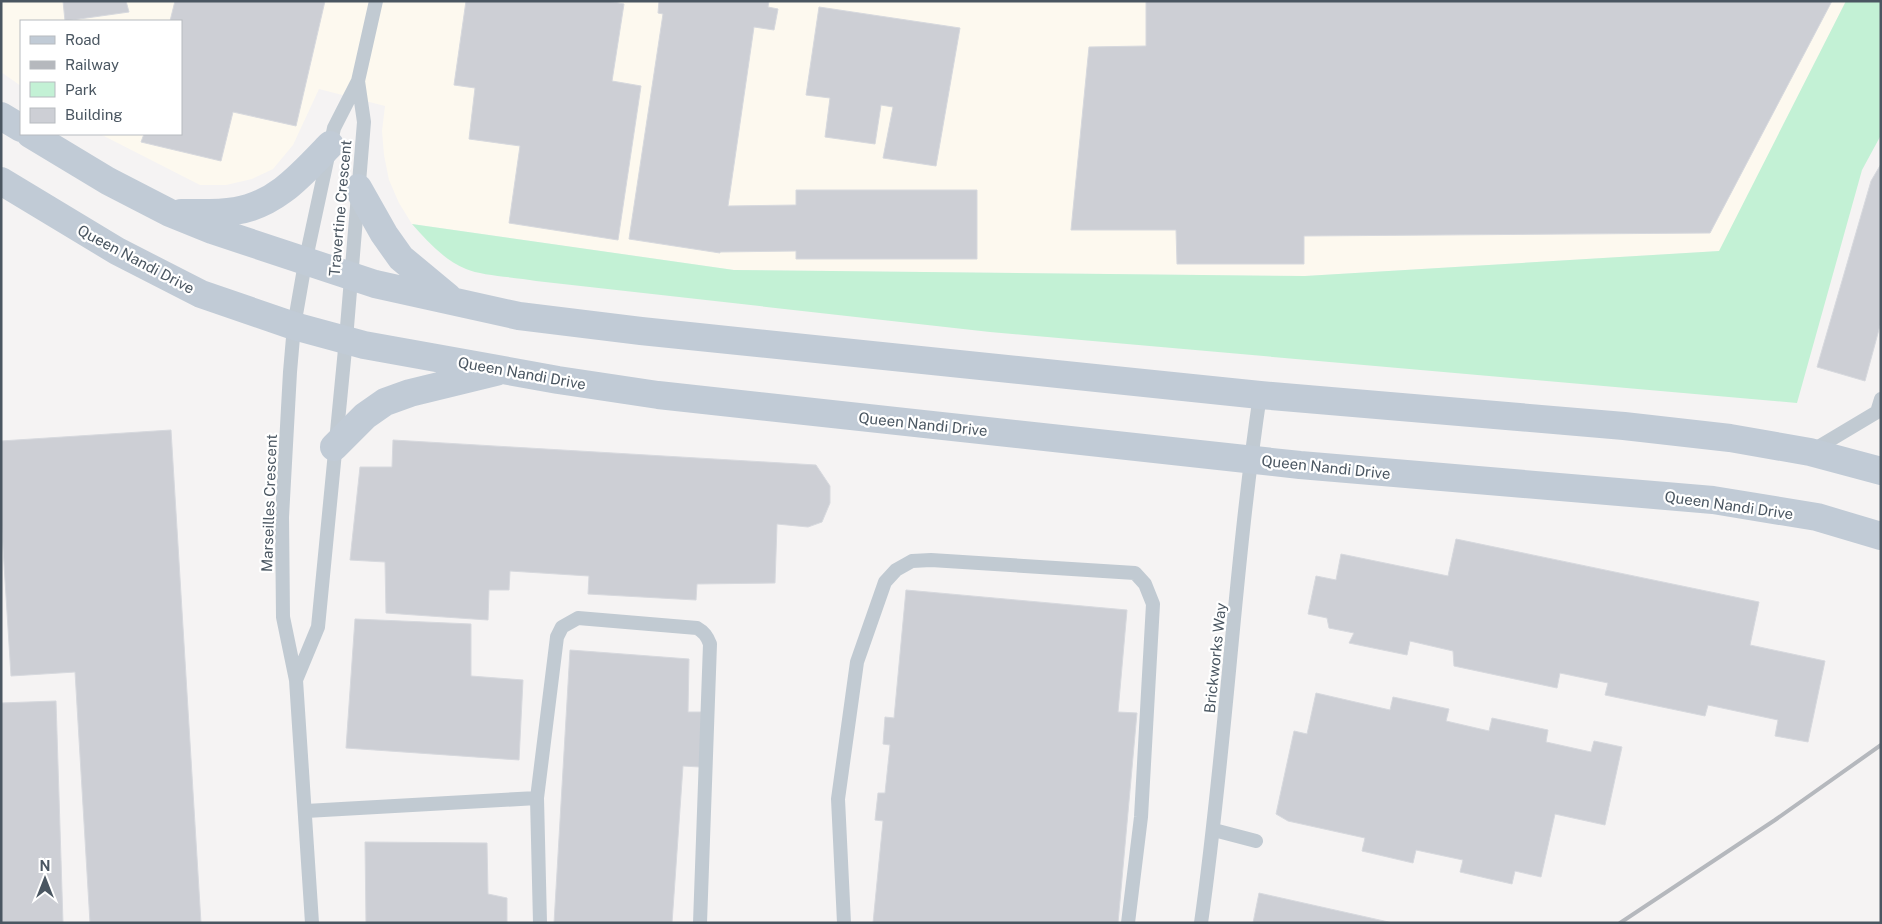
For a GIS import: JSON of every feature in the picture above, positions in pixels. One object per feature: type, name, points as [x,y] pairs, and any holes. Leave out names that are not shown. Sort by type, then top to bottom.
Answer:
[{"type":"main road","points":[[1,116],[20,127]]},
{"type":"main road","points":[[32,135],[108,181],[170,213],[305,262],[350,276],[455,303],[519,316],[641,331],[1260,395],[1624,426],[1730,438],[1810,452],[1881,471]]},
{"type":"main road","points":[[170,213],[234,212],[258,206],[282,193],[330,145]]},
{"type":"main road","name":"Queen Nandi Drive","points":[[1,182],[117,251],[201,294],[294,326],[364,345],[558,380],[658,395],[1433,478],[1712,500],[1817,517],[1881,536]]},
{"type":"main road","points":[[358,188],[384,234],[401,258],[455,303]]},
{"type":"main road","points":[[334,447],[365,416],[385,402],[410,393],[504,369]]},
{"type":"lane","name":"Travertine Crescent","points":[[294,326],[305,262],[334,128],[358,81],[376,1]]},
{"type":"lane","name":"Travertine Crescent","points":[[346,339],[364,122],[358,81]]},
{"type":"lane","name":"Marseilles Crescent","points":[[294,326],[282,517],[283,617],[296,680],[312,923]]},
{"type":"lane","name":"Marseilles Crescent","points":[[296,680],[318,627],[346,339]]},
{"type":"lane","name":"Brickworks Way","points":[[1200,923],[1214,830],[1250,459],[1260,395]]},
{"type":"lane","points":[[1810,452],[1879,410]]},
{"type":"lane","points":[[844,923],[838,799],[858,662],[885,582],[896,570],[912,562],[931,560],[1135,573],[1145,584],[1153,604],[1141,817],[1128,923]]},
{"type":"lane","points":[[540,923],[537,798],[557,637],[562,627],[578,618],[697,628],[704,632],[710,644],[700,923]]},
{"type":"lane","points":[[306,811],[537,798]]},
{"type":"lane","points":[[1214,830],[1256,841]]},
{"type":"shaded area","points":[[1,1],[1846,1],[1720,251],[1305,276],[734,270],[412,224],[399,203],[389,180],[382,131],[385,106],[319,89],[293,145],[273,169],[252,179],[226,185],[200,185],[102,135],[182,135],[182,20],[20,20],[20,85],[1,72]]},
{"type":"green space","points":[[1846,1],[1881,1],[1881,135],[1862,170],[1797,403],[990,332],[536,281],[490,275],[466,269],[450,261],[412,224],[734,270],[1305,276],[1719,251]]},
{"type":"building","points":[[63,1],[126,1],[129,12],[72,20],[65,20]]},
{"type":"building","points":[[175,1],[325,1],[296,126],[233,112],[221,161],[141,142],[144,135],[182,135],[182,20],[170,20]]},
{"type":"building","points":[[466,1],[608,1],[624,4],[612,81],[641,86],[618,240],[509,223],[520,146],[469,139],[475,88],[454,85]]},
{"type":"building","points":[[659,1],[769,1],[768,7],[778,9],[774,30],[754,27],[728,206],[796,205],[796,190],[977,190],[977,259],[796,259],[796,251],[720,253],[629,239],[663,14],[658,13]]},
{"type":"building","points":[[1146,1],[1832,1],[1710,233],[1304,236],[1304,264],[1177,264],[1176,230],[1071,230],[1089,47],[1146,46]]},
{"type":"building","points":[[819,7],[960,28],[936,166],[883,158],[893,107],[881,105],[875,144],[825,137],[830,98],[806,95]]},
{"type":"building","points":[[1881,164],[1881,322],[1865,381],[1817,367],[1871,181]]},
{"type":"building","points":[[171,430],[201,923],[90,923],[75,672],[11,676],[1,516],[1,441]]},
{"type":"building","points":[[393,440],[816,465],[830,486],[830,503],[822,522],[808,527],[777,524],[775,583],[697,584],[696,600],[588,594],[589,576],[510,571],[509,590],[489,590],[488,620],[386,613],[385,562],[350,560],[360,467],[392,467]]},
{"type":"building","points":[[1456,539],[1759,602],[1750,645],[1825,661],[1808,742],[1775,736],[1778,720],[1708,705],[1705,716],[1605,695],[1608,683],[1560,673],[1557,688],[1454,666],[1453,651],[1410,641],[1407,655],[1349,643],[1354,633],[1329,628],[1327,618],[1308,614],[1316,576],[1336,580],[1341,554],[1448,576]]},
{"type":"building","points":[[906,590],[1127,610],[1118,712],[1137,713],[1118,923],[873,923],[883,821],[875,820],[878,793],[885,793],[890,745],[883,744],[885,717],[894,718]]},
{"type":"building","points":[[355,619],[471,624],[471,676],[523,680],[519,760],[346,748]]},
{"type":"building","points":[[570,650],[689,659],[688,712],[702,712],[700,767],[683,766],[672,923],[554,923]]},
{"type":"building","points":[[1316,693],[1390,710],[1393,697],[1449,709],[1446,721],[1489,731],[1492,718],[1548,730],[1546,742],[1591,752],[1594,741],[1622,747],[1605,825],[1555,814],[1541,877],[1515,871],[1512,884],[1460,872],[1463,860],[1416,850],[1413,863],[1362,851],[1365,838],[1288,821],[1276,814],[1294,731],[1307,734]]},
{"type":"building","points":[[56,701],[63,923],[1,923],[1,703]]},
{"type":"building","points":[[365,842],[487,843],[488,894],[507,898],[507,923],[366,923]]},
{"type":"building","points":[[1259,893],[1393,923],[1253,923]]},
{"type":"railway","points":[[1620,923],[1775,820],[1881,745]]}]
